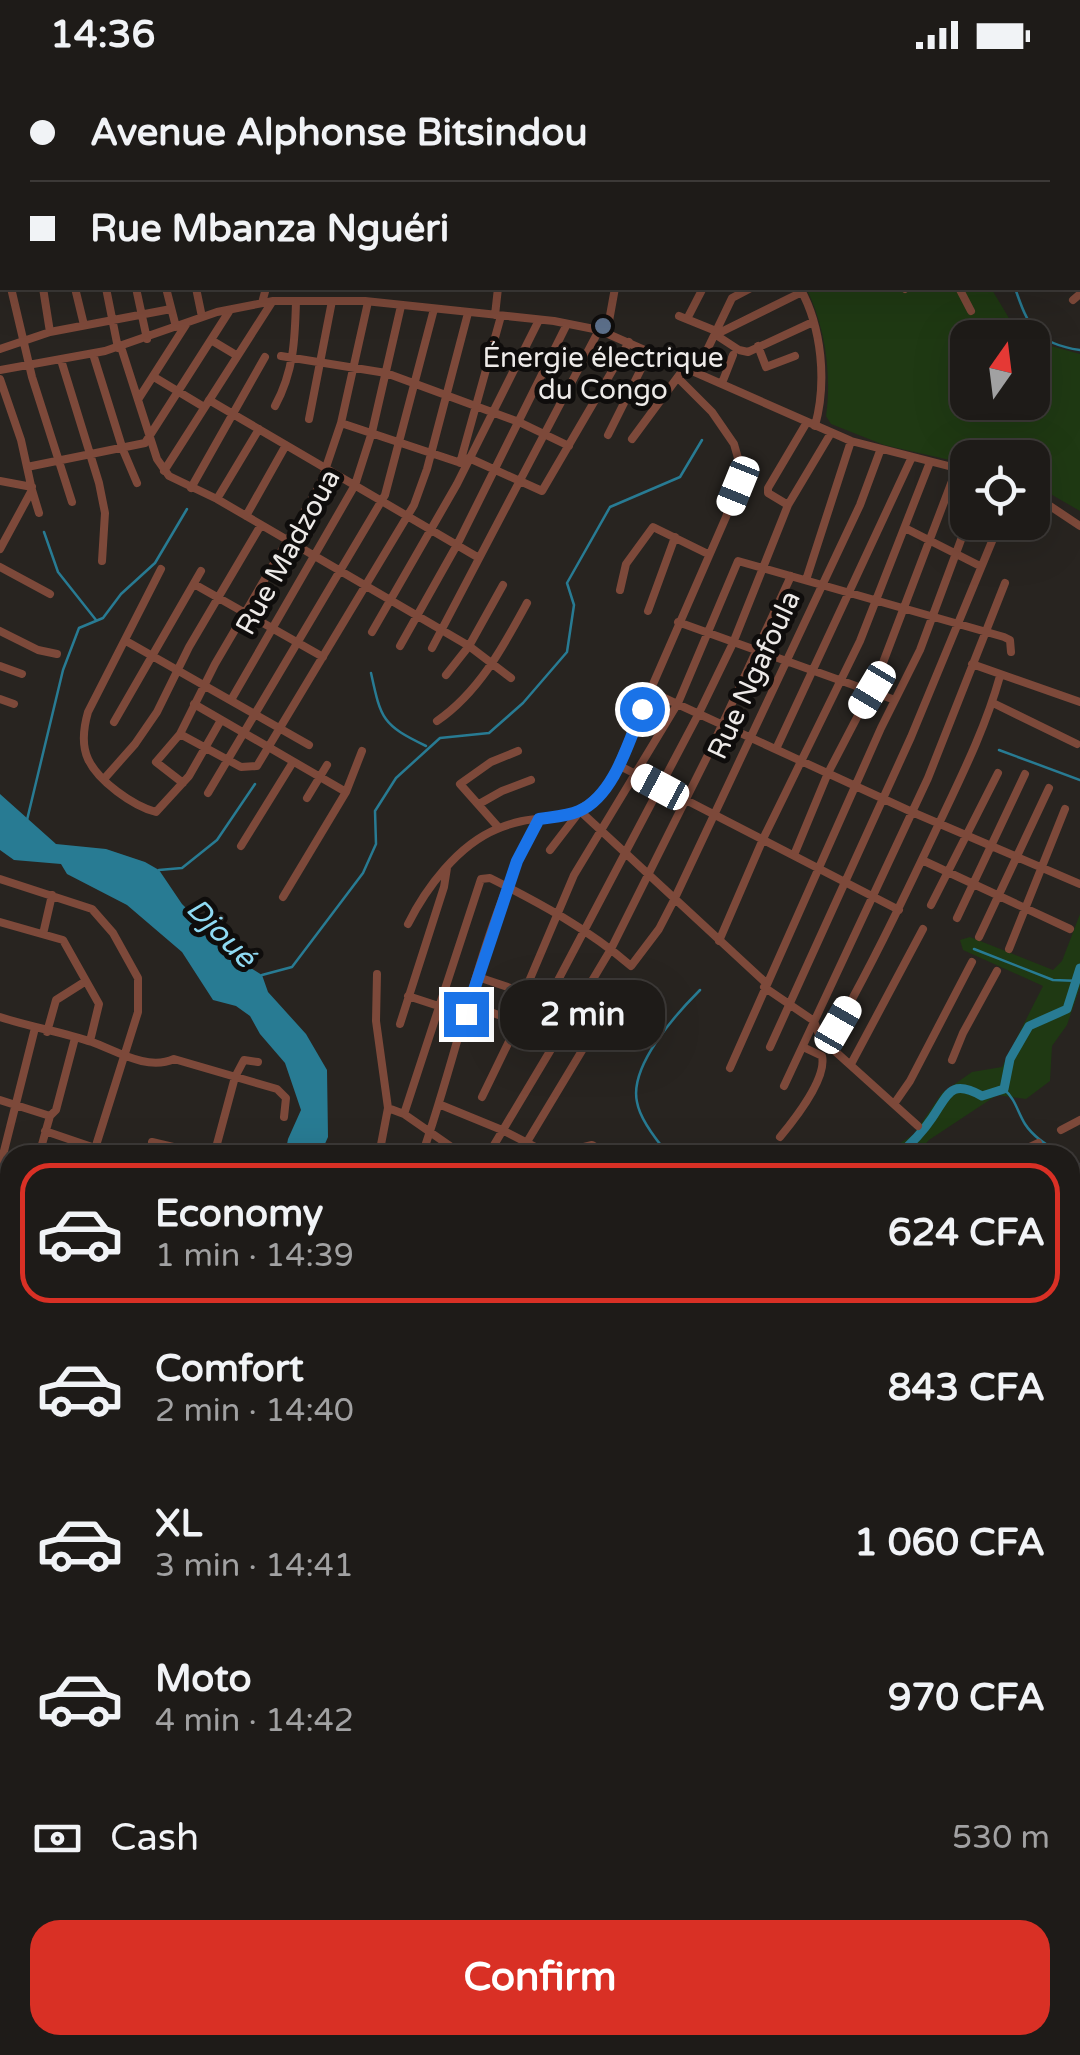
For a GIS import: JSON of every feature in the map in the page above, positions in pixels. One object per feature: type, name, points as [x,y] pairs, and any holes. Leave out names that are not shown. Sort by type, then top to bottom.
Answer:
[{"type":"street","points":[[11,290],[22,342],[72,502]]},
{"type":"street","points":[[43,290],[50,332]]},
{"type":"street","points":[[76,290],[84,325]]},
{"type":"street","points":[[106,290],[120,347],[164,471],[469,646],[511,678]]},
{"type":"street","points":[[136,290],[147,338]]},
{"type":"street","points":[[166,290],[176,328]]},
{"type":"street","points":[[196,290],[202,318]]},
{"type":"street","points":[[262,304],[266,290]]},
{"type":"street","points":[[183,783],[156,763],[180,734],[244,612],[320,485],[340,423],[368,290]]},
{"type":"street","points":[[465,462],[498,316],[498,290]]},
{"type":"street","points":[[432,648],[602,331],[614,290]]},
{"type":"street","points":[[702,290],[683,318],[744,352],[813,322]]},
{"type":"street","points":[[727,290],[732,298]]},
{"type":"street","points":[[696,371],[732,298],[747,290]]},
{"type":"street","points":[[716,334],[801,290],[813,322],[823,385],[811,424],[768,488],[768,493],[788,505]]},
{"type":"street","points":[[959,290],[971,310]]},
{"type":"street","points":[[275,406],[287,385],[294,358],[296,300]]},
{"type":"street","points":[[309,419],[332,300]]},
{"type":"street","points":[[0,370],[94,354],[202,318],[273,301],[332,300],[468,312],[602,331],[851,441],[950,467]]},
{"type":"street","points":[[164,471],[273,301]]},
{"type":"street","name":"Rue Madzoua","points":[[231,700],[356,485],[401,306]]},
{"type":"street","points":[[0,349],[50,332],[171,309]]},
{"type":"street","points":[[208,793],[381,501],[434,309]]},
{"type":"street","points":[[27,467],[123,450],[150,439],[230,310]]},
{"type":"street","points":[[180,734],[241,767],[254,768],[269,748],[420,489],[468,312]]},
{"type":"street","points":[[372,632],[432,530],[539,320]]},
{"type":"street","points":[[139,398],[187,324]]},
{"type":"street","points":[[400,646],[458,544],[568,324]]},
{"type":"street","points":[[211,340],[236,356]]},
{"type":"street","points":[[340,423],[495,470],[542,492],[629,342]]},
{"type":"street","points":[[758,346],[766,368],[795,356]]},
{"type":"street","points":[[608,436],[650,351]]},
{"type":"street","points":[[94,354],[137,483]]},
{"type":"street","points":[[722,383],[733,355]]},
{"type":"street","points":[[280,356],[386,373],[519,422],[568,446]]},
{"type":"street","points":[[191,488],[265,357]]},
{"type":"street","points":[[61,360],[104,513],[102,561]]},
{"type":"street","points":[[632,439],[686,366]]},
{"type":"street","points":[[154,377],[234,414],[479,558]]},
{"type":"street","points":[[550,850],[580,811],[604,790],[618,765],[742,472],[734,444],[712,412],[678,378]]},
{"type":"street","points":[[0,379],[39,512]]},
{"type":"street","points":[[217,500],[259,429]]},
{"type":"street","points":[[469,1004],[532,1025],[549,1000],[700,713],[788,505],[831,433]]},
{"type":"street","points":[[806,580],[851,441]]},
{"type":"street","points":[[246,516],[286,445]]},
{"type":"street","name":"Rue Ngafoula","points":[[611,948],[631,966],[659,929],[860,505],[880,451]]},
{"type":"street","points":[[776,749],[911,459]]},
{"type":"street","points":[[719,940],[877,600],[930,462]]},
{"type":"street","points":[[0,481],[32,488]]},
{"type":"street","points":[[0,549],[32,488]]},
{"type":"street","points":[[794,855],[828,773],[872,690],[950,497]]},
{"type":"street","points":[[1050,506],[1080,526]]},
{"type":"street","points":[[104,779],[157,712],[217,596],[260,525]]},
{"type":"street","points":[[620,590],[626,564],[649,529],[656,527],[708,554]]},
{"type":"street","points":[[905,528],[980,566]]},
{"type":"street","points":[[648,611],[675,537]]},
{"type":"street","points":[[730,1068],[933,615],[961,540]]},
{"type":"street","points":[[770,1048],[911,737],[992,540]]},
{"type":"street","points":[[524,992],[574,875],[678,703],[738,560],[957,622],[1010,640],[1011,652]]},
{"type":"street","points":[[0,567],[50,594]]},
{"type":"street","points":[[162,569],[85,723],[87,758],[104,779],[143,808],[156,812],[183,783],[220,720]]},
{"type":"street","points":[[114,722],[201,570]]},
{"type":"street","points":[[494,1145],[611,948],[686,800],[791,576]]},
{"type":"street","points":[[784,1086],[912,812],[1005,583]]},
{"type":"street","points":[[194,584],[323,658]]},
{"type":"street","points":[[446,675],[469,646],[504,585]]},
{"type":"street","points":[[437,721],[464,698],[492,664],[527,603]]},
{"type":"street","points":[[678,622],[895,700]]},
{"type":"street","points":[[0,632],[38,650],[57,654]]},
{"type":"street","points":[[126,641],[308,744]]},
{"type":"street","points":[[972,664],[1080,702]]},
{"type":"street","points":[[0,666],[22,674]]},
{"type":"street","points":[[827,1044],[899,910],[993,703],[1000,676]]},
{"type":"street","points":[[650,691],[1016,859],[1080,884]]},
{"type":"street","points":[[0,700],[14,704]]},
{"type":"street","points":[[993,703],[1077,744]]},
{"type":"street","points":[[194,704],[346,792]]},
{"type":"street","points":[[499,828],[460,784],[492,762],[518,751]]},
{"type":"street","points":[[283,897],[346,792],[362,752]]},
{"type":"street","points":[[241,846],[294,762]]},
{"type":"street","points":[[307,798],[327,765]]},
{"type":"street","points":[[618,765],[899,910]]},
{"type":"street","points":[[931,905],[998,772]]},
{"type":"street","points":[[957,918],[1025,774]]},
{"type":"street","points":[[478,804],[531,780]]},
{"type":"street","points":[[980,937],[1049,788]]},
{"type":"street","points":[[1009,949],[1066,808]]},
{"type":"street","points":[[408,924],[447,868],[477,841],[499,828],[580,811]]},
{"type":"street","points":[[580,811],[765,985],[814,1021],[827,1044],[918,1126]]},
{"type":"street","points":[[426,1145],[517,861],[539,819]]},
{"type":"street","points":[[922,860],[1070,930]]},
{"type":"street","points":[[400,1024],[447,868]]},
{"type":"street","points":[[404,1114],[482,879],[490,878],[558,913],[611,948]]},
{"type":"street","points":[[0,880],[92,909],[101,916],[138,978],[138,1012],[96,1145]]},
{"type":"street","points":[[43,934],[52,894]]},
{"type":"street","points":[[0,922],[63,940],[99,1004],[90,1042]]},
{"type":"street","points":[[852,1064],[922,929]]},
{"type":"street","points":[[894,1104],[972,962]]},
{"type":"street","points":[[952,1060],[997,971]]},
{"type":"street","points":[[377,974],[376,1021],[388,1108],[382,1145]]},
{"type":"street","points":[[478,977],[549,1000]]},
{"type":"street","points":[[47,1032],[58,997],[86,981]]},
{"type":"street","points":[[408,996],[466,1014]]},
{"type":"street","points":[[0,1017],[122,1055],[158,1064],[174,1060],[283,1093],[284,1117]]},
{"type":"street","points":[[482,1097],[518,1022]]},
{"type":"street","points":[[5,1145],[35,1028]]},
{"type":"street","points":[[526,1142],[595,1029]]},
{"type":"street","points":[[42,1145],[50,1116],[56,1110],[75,1038]]},
{"type":"street","points":[[780,1137],[800,1112],[824,1067],[822,1056],[803,1047]]},
{"type":"street","points":[[213,1145],[244,1060],[258,1062]]},
{"type":"street","points":[[0,1100],[50,1116]]},
{"type":"street","points":[[440,1106],[532,1145]]},
{"type":"street","points":[[388,1108],[404,1114],[448,1145]]},
{"type":"street","points":[[1061,1130],[1080,1120]]},
{"type":"street","points":[[45,1131],[93,1145]]},
{"type":"street","points":[[152,1142],[165,1145]]},
{"type":"street","points":[[1032,1145],[1038,1142]]},
{"type":"green space","points":[[807,290],[992,290],[1010,320],[950,320],[950,420],[1050,420],[1050,346],[1080,354],[1080,511],[1050,494],[1050,440],[950,440],[950,460],[884,445],[831,424],[826,416],[825,350]]},
{"type":"green space","points":[[1080,914],[1080,987],[1067,1025],[1052,1046],[1050,1081],[1026,1099],[997,1095],[924,1145],[898,1145],[914,1134],[942,1093],[972,1072],[1002,1067],[1043,986],[963,950],[960,940],[970,937],[1053,970],[1062,961]]},
{"type":"water","points":[[0,794],[56,844],[106,849],[159,870],[182,904],[238,960],[262,975],[268,992],[306,1034],[327,1070],[328,1137],[324,1145],[287,1145],[301,1110],[285,1063],[250,1016],[236,1006],[213,1000],[182,952],[127,905],[67,874],[61,864],[14,860],[0,850]]},
{"type":"waterway","points":[[1016,290],[1036,331],[1053,343],[1080,350]]},
{"type":"waterway","points":[[262,975],[292,967],[363,873],[376,844],[375,811],[396,778],[440,738],[489,733],[523,703],[567,652],[574,605],[567,583],[610,507],[680,477],[702,440]]},
{"type":"waterway","points":[[27,820],[63,670],[79,628],[103,618],[121,594],[155,563],[187,509]]},
{"type":"waterway","points":[[44,532],[58,572],[96,620]]},
{"type":"waterway","points":[[371,673],[386,719],[426,746]]},
{"type":"waterway","points":[[999,750],[1080,780]]},
{"type":"waterway","points":[[159,870],[182,868],[217,840],[255,784]]},
{"type":"waterway","points":[[974,949],[1053,980],[1080,981]]},
{"type":"waterway","points":[[908,1145],[946,1096],[956,1089],[982,1096],[1004,1089],[1010,1059],[1029,1026],[1067,1009],[1080,968]]},
{"type":"waterway","points":[[661,1145],[642,1116],[636,1088],[656,1042],[700,990]]},
{"type":"waterway","points":[[1004,1089],[1029,1129],[1048,1145]]},
{"type":"place","name":"Énergie électrique du Congo","points":[[603,326]]},
{"type":"route","points":[[466,1014],[517,861],[539,819],[580,811],[604,790],[642,709]]},
{"type":"water label","name":"Djoué","points":[[221,933]]}]
